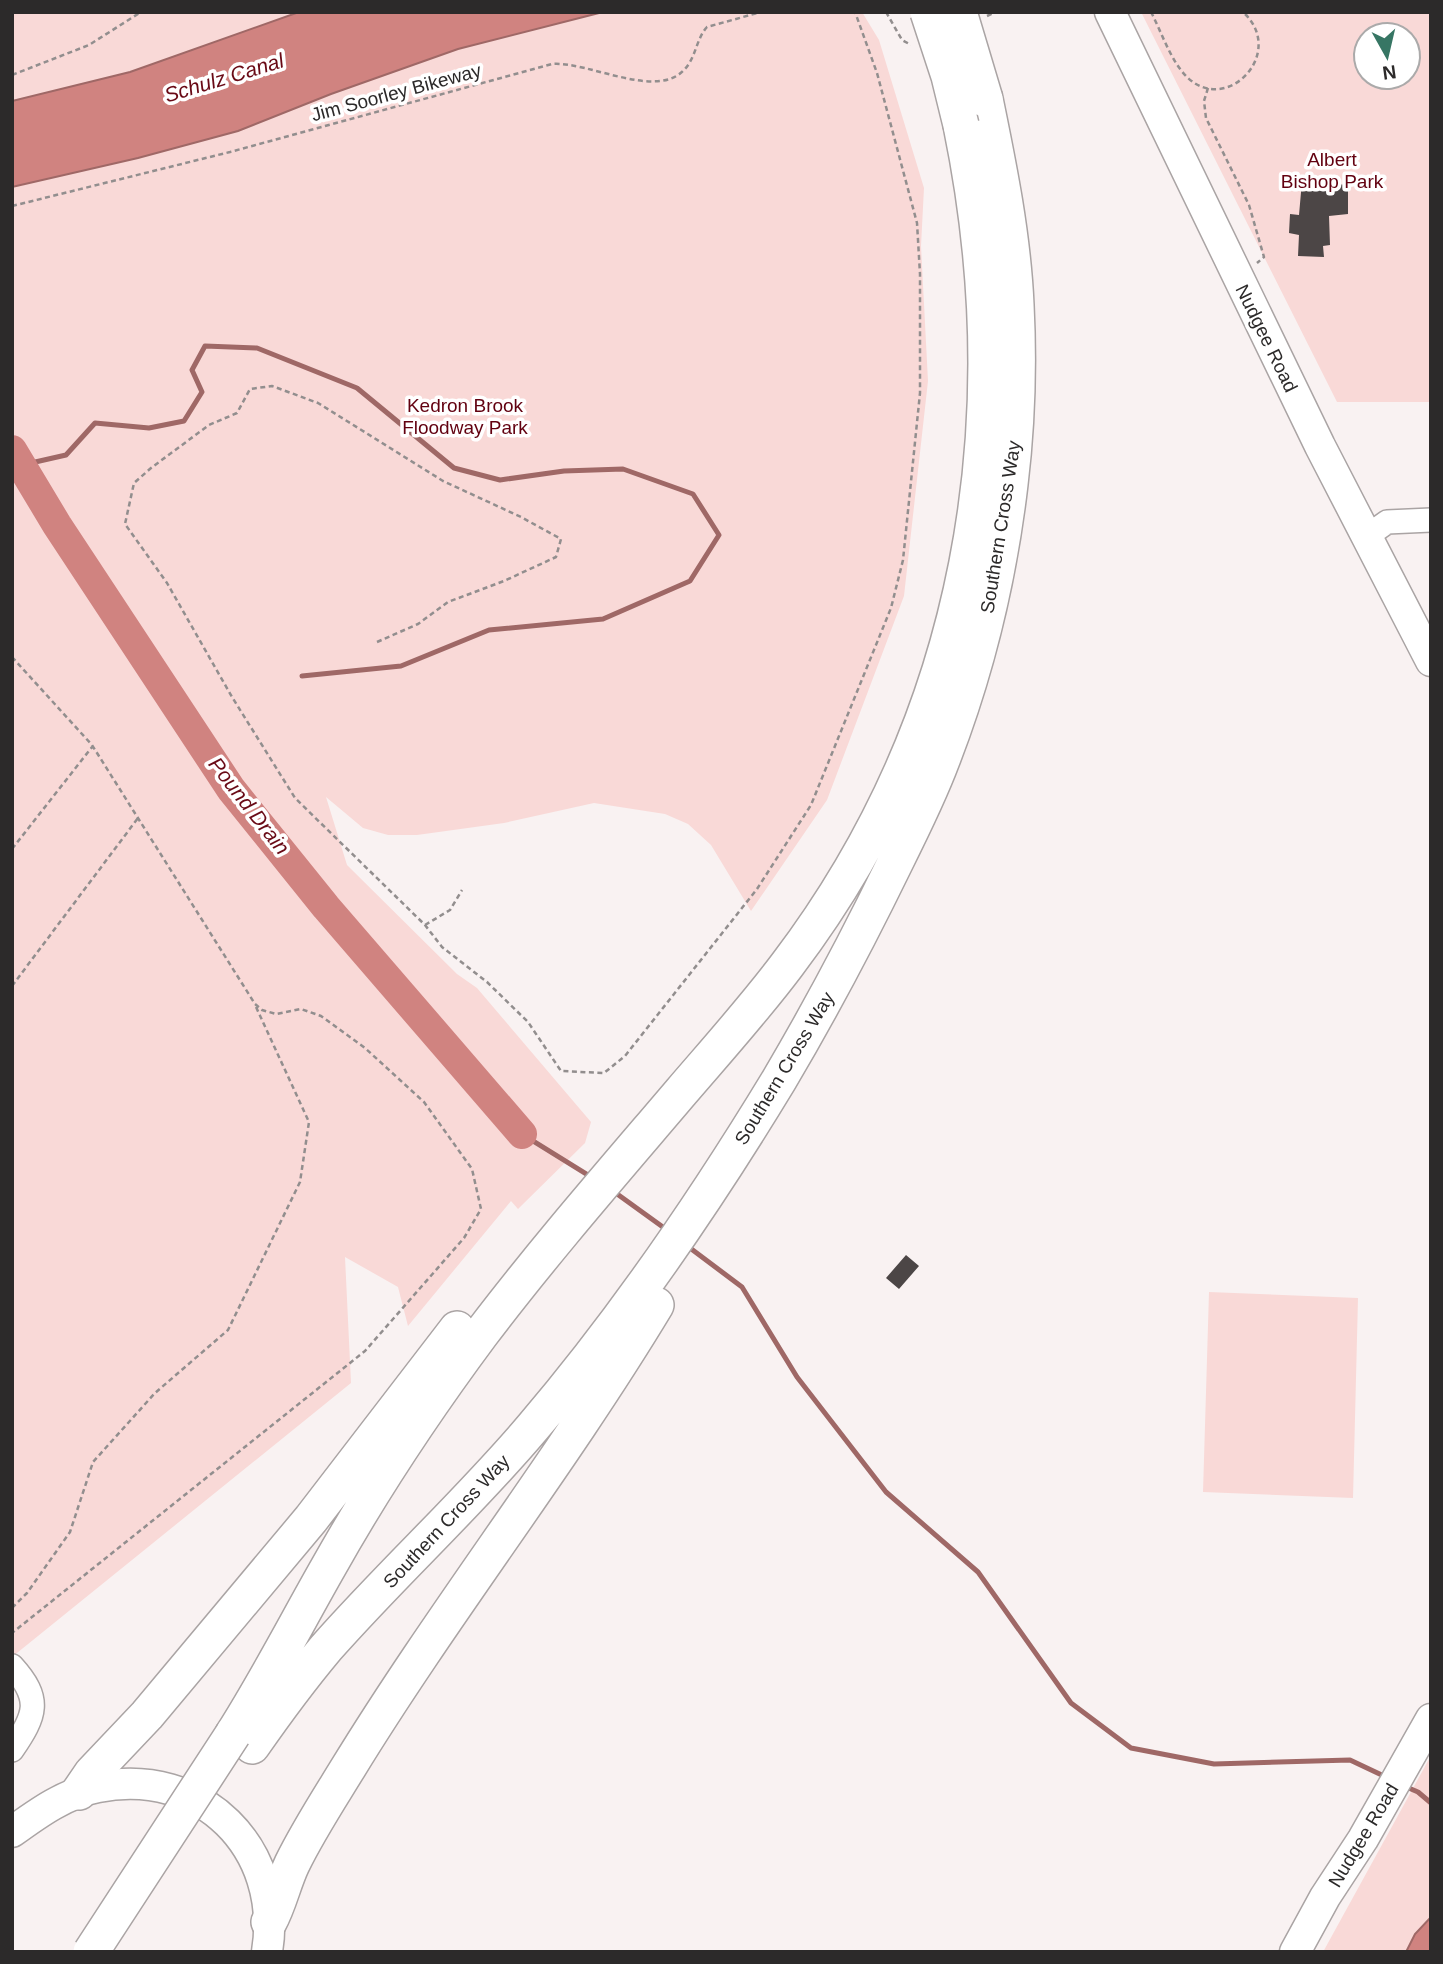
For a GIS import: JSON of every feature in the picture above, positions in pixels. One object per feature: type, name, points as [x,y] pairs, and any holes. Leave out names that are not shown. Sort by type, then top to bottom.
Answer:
[{"type":"highway","name":"Southern Cross Way","points":[[118,1952],[242,1740],[268,1679],[329,1565],[420,1420],[573,1213],[763,997],[816,926],[884,810],[907,761],[942,666],[963,585],[981,472],[987,398],[983,273],[977,215],[961,125],[949,76],[928,12]]},
{"type":"highway","name":"Southern Cross Way","points":[[91,1952],[242,1740],[531,1430],[672,1263],[859,939],[942,761],[986,617],[1010,483],[1015,424],[1015,293],[1006,207],[985,99],[959,12]]},
{"type":"highway","points":[[79,1792],[92,1773],[147,1715],[310,1519],[398,1403],[476,1307],[573,1213]]},
{"type":"highway","points":[[268,1937],[292,1865],[349,1766],[436,1633],[561,1454],[621,1362],[672,1263]]},
{"type":"main road","name":"Nudgee Road","points":[[1110,12],[1235,274],[1366,537],[1431,660]]},
{"type":"main road","name":"Nudgee Road","points":[[1295,1952],[1431,1719]]},
{"type":"main road","points":[[12,1832],[37,1814],[79,1792],[138,1783],[180,1791],[203,1802],[223,1818],[252,1857],[261,1879],[268,1937]]},
{"type":"street","points":[[1366,537],[1387,522],[1431,520]]},
{"type":"street","points":[[12,1666],[29,1686],[34,1704],[29,1723],[12,1750]]},
{"type":"path","points":[[12,75],[89,45],[141,12]]},
{"type":"path","name":"Jim Soorley Bikeway","points":[[12,206],[230,152],[552,64],[577,66],[649,81],[666,80],[679,75],[686,68],[706,27],[761,12]]},
{"type":"path","points":[[377,642],[418,624],[448,602],[504,581],[556,557],[561,539],[443,481],[318,403],[272,386],[250,389],[237,413],[209,425],[134,483],[125,524],[167,583],[232,697],[295,798],[425,925],[442,947],[487,982],[528,1022],[562,1071],[604,1073],[625,1056],[757,889],[811,805],[891,608],[903,560],[920,393],[917,223],[877,73],[855,12]]},
{"type":"path","points":[[1151,12],[1181,70],[1192,82],[1208,88],[1236,83],[1245,77],[1254,65],[1258,52],[1257,37],[1250,20],[1243,12]]},
{"type":"path","points":[[1208,88],[1204,102],[1206,118],[1249,205],[1261,239],[1264,257],[1257,264]]},
{"type":"path","points":[[12,657],[92,746],[138,818],[255,1004],[309,1122],[300,1182],[229,1330],[155,1393],[93,1462],[70,1532],[27,1593],[12,1608]]},
{"type":"path","points":[[12,849],[92,746]]},
{"type":"path","points":[[12,986],[138,818]]},
{"type":"path","points":[[425,925],[450,910],[462,890]]},
{"type":"path","points":[[12,1633],[365,1351],[464,1238],[481,1209],[472,1168],[424,1102],[365,1048],[321,1016],[301,1009],[276,1014],[262,1010],[255,1004]]},
{"type":"green space","name":"Kedron Brook Floodway Park","points":[[12,12],[862,12],[879,40],[924,188],[921,246],[928,381],[904,596],[827,800],[751,911],[711,845],[688,824],[665,814],[594,803],[504,823],[417,835],[388,835],[363,828],[326,797],[347,865],[457,974],[477,988],[591,1122],[585,1143],[518,1209],[511,1201],[408,1326],[398,1287],[345,1257],[351,1383],[12,1657]]},
{"type":"green space","name":"Albert Bishop Park","points":[[1141,12],[1431,12],[1431,402],[1337,402]]},
{"type":"green space","points":[[1209,1292],[1358,1298],[1353,1498],[1203,1492]]},
{"type":"green space","points":[[1431,1756],[1431,1952],[1323,1952],[1428,1761]]},
{"type":"water","name":"Schulz Canal","points":[[299,12],[603,12],[458,49],[331,94],[238,131],[138,158],[12,187],[12,101],[130,72]]},
{"type":"water","points":[[1431,1917],[1431,1952],[1406,1952],[1415,1934]]},
{"type":"building","points":[[1302,181],[1348,185],[1348,214],[1329,216],[1330,245],[1323,246],[1324,257],[1298,256],[1299,235],[1289,233],[1290,214],[1299,215]]},
{"type":"building","points":[[906,1255],[919,1266],[899,1289],[886,1278]]},
{"type":"waterway","points":[[22,465],[66,455],[95,423],[149,428],[184,421],[202,392],[192,370],[205,346],[257,348],[357,388],[454,468],[500,480],[564,471],[623,469],[693,494],[719,535],[690,581],[603,619],[489,630],[401,666],[302,676]]},
{"type":"waterway","name":"Pound Drain","points":[[12,450],[57,525],[231,789],[326,907],[522,1134]]},
{"type":"waterway","points":[[522,1134],[593,1178]]},
{"type":"waterway","points":[[613,1191],[667,1230]]},
{"type":"waterway","points":[[686,1245],[742,1287],[797,1377],[886,1492],[978,1572],[1071,1703],[1131,1748],[1214,1764],[1350,1760],[1386,1777]]},
{"type":"waterway","points":[[1404,1786],[1418,1792],[1431,1803]]}]
